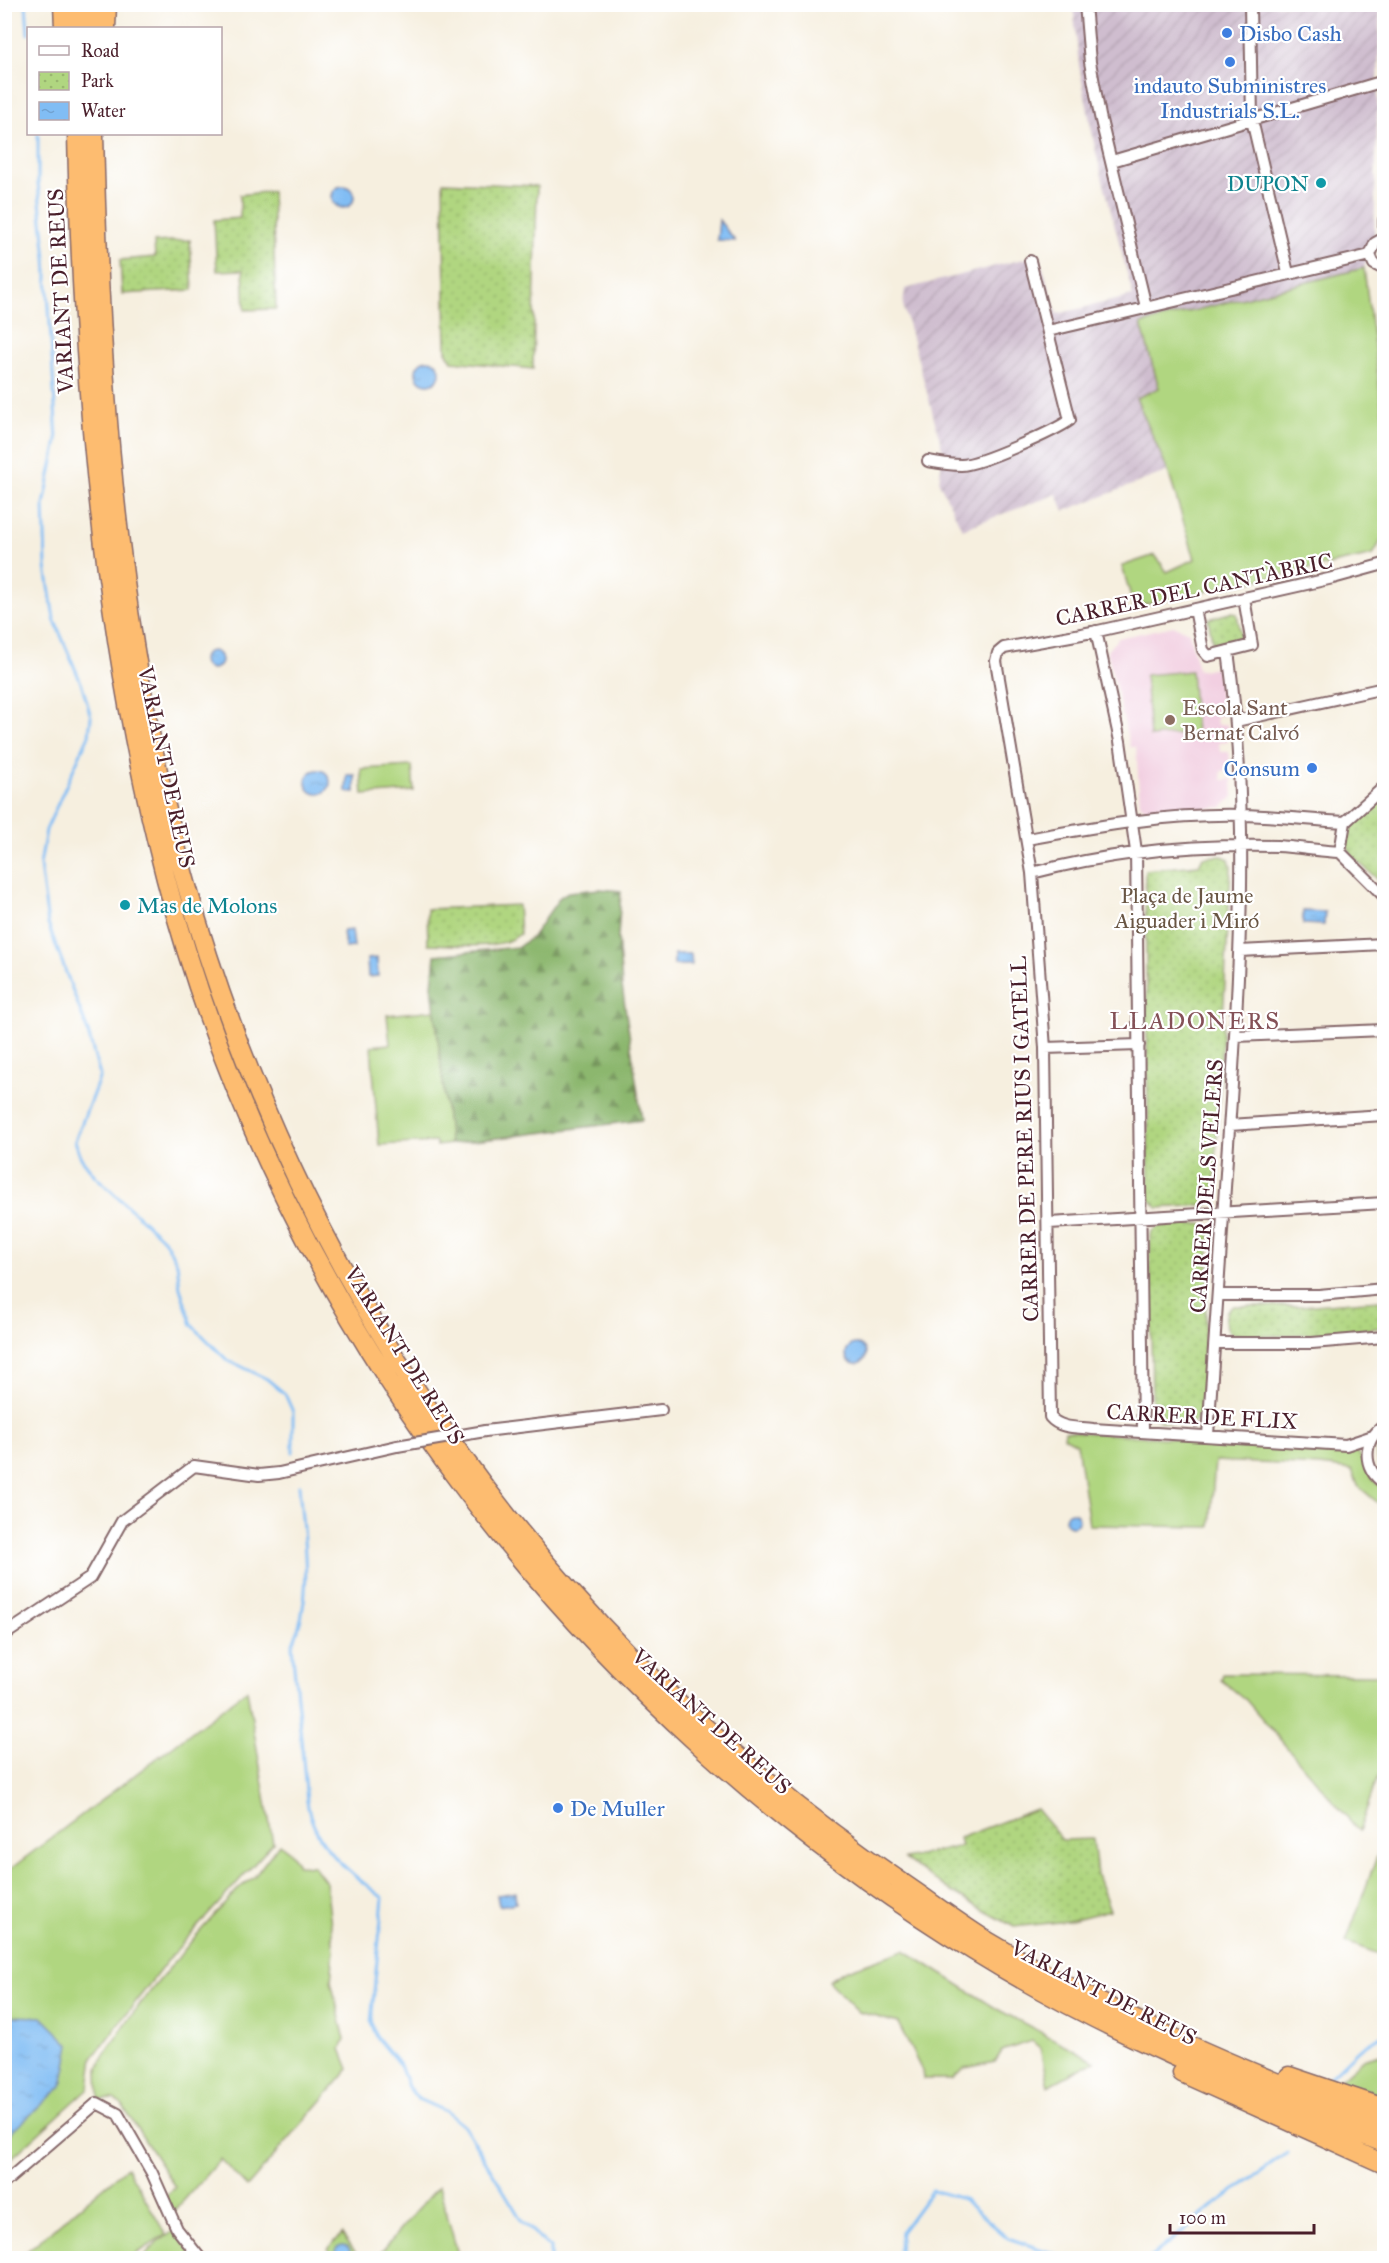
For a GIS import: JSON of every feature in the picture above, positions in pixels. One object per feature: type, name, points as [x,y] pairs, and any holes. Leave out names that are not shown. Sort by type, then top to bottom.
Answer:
[{"type":"highway","points":[[63,4],[64,27]]},
{"type":"highway","points":[[76,4],[76,27]]},
{"type":"highway","points":[[94,4],[94,27]]},
{"type":"highway","points":[[106,27],[107,4]]},
{"type":"highway","points":[[68,135],[75,290],[92,424]]},
{"type":"highway","name":"VARIANT DE REUS","points":[[77,135],[81,290],[104,550],[124,683],[140,769],[168,885],[195,975],[253,1123],[312,1251],[368,1347],[436,1452],[506,1542],[590,1640],[661,1712],[750,1792],[828,1853],[977,1953],[1088,2015],[1157,2049],[1264,2096],[1384,2143]]},
{"type":"highway","name":"VARIANT DE REUS","points":[[94,135],[100,307],[108,410],[128,596],[156,761],[182,868],[211,968],[247,1066],[285,1155],[327,1241],[382,1338],[452,1444],[517,1529],[604,1630],[673,1700],[761,1779],[838,1840],[983,1938],[1071,1988],[1163,2033],[1281,2085],[1384,2125]]},
{"type":"highway","points":[[100,307],[102,135]]},
{"type":"highway","points":[[983,1938],[1166,2024],[1274,2070],[1384,2108]]},
{"type":"highway","points":[[1088,2015],[1102,2033],[1154,2060],[1384,2164]]},
{"type":"street","points":[[1085,4],[1089,62],[1146,307]]},
{"type":"street","points":[[1250,4],[1252,120],[1288,273]]},
{"type":"street","points":[[1112,161],[1384,81]]},
{"type":"street","points":[[1384,220],[1384,238],[1374,243],[1370,255],[1374,264],[1384,270]]},
{"type":"street","points":[[1048,331],[1370,255]]},
{"type":"street","points":[[928,461],[963,466],[1041,435],[1070,420],[1030,261]]},
{"type":"street","name":"CARRER DEL CANTÀBRIC","points":[[1010,647],[1195,609],[1384,564]]},
{"type":"street","points":[[1195,609],[1203,650],[1208,656],[1252,645],[1244,598]]},
{"type":"street","points":[[1095,631],[1120,741],[1136,853],[1143,1431]]},
{"type":"street","name":"CARRER DE PERE RIUS I GATELL","points":[[1010,647],[998,653],[996,661],[1032,873],[1045,1048],[1049,1223],[1049,1406],[1050,1417],[1056,1423]]},
{"type":"street","name":"CARRER DELS VELERS","points":[[1208,1435],[1236,1036],[1243,847],[1236,721],[1228,651]]},
{"type":"street","points":[[1236,721],[1384,688]]},
{"type":"street","points":[[1340,852],[1344,822],[1384,787]]},
{"type":"street","points":[[1027,839],[1133,820],[1243,815],[1344,822]]},
{"type":"street","points":[[1032,873],[1075,861],[1136,853],[1277,846],[1340,852],[1384,896]]},
{"type":"street","points":[[1240,951],[1384,944]]},
{"type":"street","points":[[1236,1036],[1384,1030]]},
{"type":"street","points":[[1045,1048],[1139,1045]]},
{"type":"street","points":[[1230,1125],[1384,1115]]},
{"type":"street","points":[[1049,1223],[1384,1203]]},
{"type":"street","points":[[1219,1295],[1319,1295],[1384,1289]]},
{"type":"street","points":[[1215,1343],[1312,1343],[1384,1337]]},
{"type":"street","points":[[4,1635],[90,1578],[122,1521],[194,1466],[240,1473],[269,1474],[397,1446],[485,1431],[661,1410]]},
{"type":"street","name":"CARRER DE FLIX","points":[[1056,1423],[1093,1429],[1346,1445],[1367,1455]]},
{"type":"street","points":[[1384,1426],[1373,1436],[1367,1455],[1371,1469],[1384,1483]]},
{"type":"street","name":"CARRER DE FLIX","points":[[1346,1445],[1373,1436]]},
{"type":"street","points":[[4,2183],[97,2103],[118,2114],[152,2173],[177,2229],[200,2259]]},
{"type":"shaded area","points":[[1073,5],[1380,5],[1374,238],[1364,268],[1141,324],[1159,388],[1136,398],[1168,471],[1064,511],[1057,494],[962,529],[939,482],[943,451],[903,305],[905,289],[1039,255],[1057,314],[1133,296],[1096,153],[1079,65]]},
{"type":"shaded area","name":"Escola Sant Bernat Calvó","points":[[1174,626],[1189,632],[1198,670],[1217,668],[1221,705],[1225,705],[1226,715],[1216,716],[1217,725],[1227,724],[1228,742],[1219,743],[1220,752],[1229,752],[1231,770],[1221,771],[1222,780],[1232,779],[1233,797],[1222,807],[1149,812],[1140,804],[1136,747],[1130,747],[1107,651],[1118,638]]},
{"type":"green space","points":[[443,182],[537,186],[533,369],[452,361],[446,352]]},
{"type":"green space","points":[[272,191],[276,309],[245,310],[243,270],[217,271],[214,220],[240,218],[240,195]]},
{"type":"green space","points":[[190,240],[193,290],[122,294],[120,260],[155,257],[154,242]]},
{"type":"green space","points":[[1364,268],[1384,424],[1384,535],[1373,555],[1134,607],[1122,566],[1155,555],[1167,572],[1195,559],[1168,471],[1136,398],[1159,388],[1141,324]]},
{"type":"green space","points":[[1233,612],[1237,614],[1241,637],[1213,644],[1208,619]]},
{"type":"green space","points":[[1191,671],[1196,733],[1150,737],[1145,675]]},
{"type":"green space","points":[[412,766],[414,791],[363,795],[361,769]]},
{"type":"green space","points":[[1384,794],[1384,885],[1352,856],[1346,843],[1351,827]]},
{"type":"green space","name":"Plaça de Jaume Aiguader i Miró","points":[[1222,856],[1229,859],[1231,867],[1214,1193],[1211,1202],[1206,1205],[1158,1208],[1149,1199],[1145,870],[1199,865],[1203,857]]},
{"type":"green space","points":[[600,889],[621,891],[618,937],[622,986],[642,1120],[450,1144],[432,986],[435,955],[518,947],[532,937],[560,897],[568,892]]},
{"type":"green space","points":[[518,905],[520,934],[511,940],[476,946],[428,944],[427,909]]},
{"type":"green space","points":[[435,1010],[450,1144],[437,1146],[436,1142],[379,1145],[371,1046],[390,1044],[387,1015]]},
{"type":"green space","points":[[1201,1224],[1207,1226],[1210,1231],[1201,1414],[1193,1424],[1160,1421],[1152,1413],[1150,1235],[1153,1230],[1165,1225]]},
{"type":"green space","points":[[1379,1300],[1384,1303],[1384,1325],[1379,1328],[1257,1336],[1229,1332],[1225,1322],[1227,1311],[1234,1306],[1300,1306]]},
{"type":"green space","points":[[1065,1431],[1356,1451],[1374,1481],[1384,1489],[1384,1508],[1358,1486],[1352,1470],[1320,1466],[1215,1461],[1210,1527],[1089,1525],[1077,1444],[1064,1437]]},
{"type":"green space","points":[[1384,1436],[1384,1473],[1378,1464],[1376,1454],[1378,1445]]},
{"type":"green space","points":[[1223,1674],[1384,1675],[1384,1778],[1378,1776],[1359,1831],[1246,1700],[1221,1680]]},
{"type":"green space","points":[[247,1690],[273,1843],[172,1955],[93,2057],[89,2088],[5,2164],[5,1873]]},
{"type":"green space","points":[[1036,1809],[1062,1840],[1093,1839],[1097,1875],[1110,1910],[1068,1921],[1014,1927],[960,1897],[905,1859],[961,1846],[959,1838]]},
{"type":"green space","points":[[1384,1837],[1384,1956],[1346,1942]]},
{"type":"green space","points":[[279,1844],[291,1853],[298,1865],[314,1866],[326,1882],[334,1950],[331,1981],[345,2040],[341,2049],[349,2069],[247,2187],[220,2159],[171,2215],[164,2198],[175,2187],[122,2105],[114,2099],[99,2100],[98,2069],[104,2055],[136,2009],[194,1938],[239,1888],[254,1877]]},
{"type":"green space","points":[[904,1950],[997,2009],[1095,2061],[1048,2086],[1040,2048],[1032,2041],[1002,2051],[995,2062],[965,2068],[952,2079],[923,2079],[922,2071],[898,2023],[859,2012],[828,1981],[842,1972]]},
{"type":"green space","points":[[1384,2053],[1384,2097],[1338,2081],[1363,2059]]},
{"type":"green space","points":[[127,2167],[166,2235],[130,2258],[19,2258]]},
{"type":"green space","points":[[439,2186],[459,2258],[376,2258],[430,2195]]},
{"type":"green space","points":[[175,2230],[194,2258],[143,2258],[157,2243]]},
{"type":"green space","points":[[342,2234],[360,2258],[336,2258],[328,2249]]},
{"type":"water","points":[[343,186],[351,189],[354,197],[351,205],[343,208],[335,205],[332,197],[335,189]]},
{"type":"water","points":[[719,220],[735,241],[717,240]]},
{"type":"water","points":[[428,360],[433,361],[439,367],[439,377],[433,383],[428,384],[423,383],[417,377],[416,372],[417,367],[423,361]]},
{"type":"water","points":[[212,651],[218,654],[221,660],[218,666],[212,669],[206,666],[203,660],[206,654]]},
{"type":"water","points":[[318,770],[326,774],[330,782],[326,790],[318,794],[310,790],[306,782],[310,774]]},
{"type":"water","points":[[347,775],[355,775],[355,792],[346,792]]},
{"type":"water","points":[[1303,911],[1325,912],[1324,925],[1303,924]]},
{"type":"water","points":[[352,930],[354,947],[345,948],[343,931]]},
{"type":"water","points":[[674,954],[691,954],[692,965],[674,965]]},
{"type":"water","points":[[377,958],[378,976],[368,977],[367,959]]},
{"type":"water","points":[[852,1344],[860,1344],[866,1350],[866,1358],[860,1364],[852,1364],[846,1358],[846,1350]]},
{"type":"water","points":[[1072,1512],[1077,1514],[1079,1519],[1077,1524],[1072,1526],[1067,1524],[1065,1519],[1067,1514]]},
{"type":"water","points":[[515,1892],[516,1903],[499,1906],[497,1895]]},
{"type":"water","points":[[5,2016],[42,2017],[70,2045],[62,2086],[5,2138]]},
{"type":"water","points":[[343,2245],[348,2247],[350,2252],[348,2257],[343,2259],[338,2257],[336,2252],[338,2247]]},
{"type":"waterway","points":[[26,4],[28,27]]},
{"type":"waterway","points":[[38,135],[38,183],[46,258],[57,441],[44,505],[46,567],[54,619],[82,685],[91,717],[89,735],[46,830],[40,865],[48,924],[87,1029],[100,1076],[75,1141],[81,1158],[95,1176],[165,1241],[177,1263],[180,1288],[192,1325],[226,1359],[267,1379],[285,1394],[293,1412],[293,1452]]},
{"type":"waterway","points":[[299,1485],[306,1567],[303,1607],[292,1646],[307,1801],[317,1831],[334,1857],[383,1898],[371,2023],[377,2037],[400,2065],[408,2087],[418,2099],[447,2112],[465,2127],[522,2221],[550,2248],[550,2258]]},
{"type":"waterway","points":[[1329,2078],[1357,2051],[1384,2034]]},
{"type":"waterway","points":[[1150,2258],[1212,2207],[1287,2153]]},
{"type":"waterway","points":[[908,2258],[899,2250],[901,2232],[932,2190],[963,2199],[1008,2238],[1066,2258]]},
{"type":"place","name":"Disbo Cash","points":[[1227,33]]},
{"type":"place","name":"indauto Subministres Industrials S.L.","points":[[1230,62]]},
{"type":"place","name":"DUPON","points":[[1321,183]]},
{"type":"place","name":"Escola Sant Bernat Calvó","points":[[1170,720]]},
{"type":"place","name":"Consum","points":[[1312,768]]},
{"type":"place","name":"Mas de Molons","points":[[125,905]]},
{"type":"place","name":"De Muller","points":[[558,1808]]},
{"type":"district","name":"LLADONERS","points":[[1195,1021]]}]
